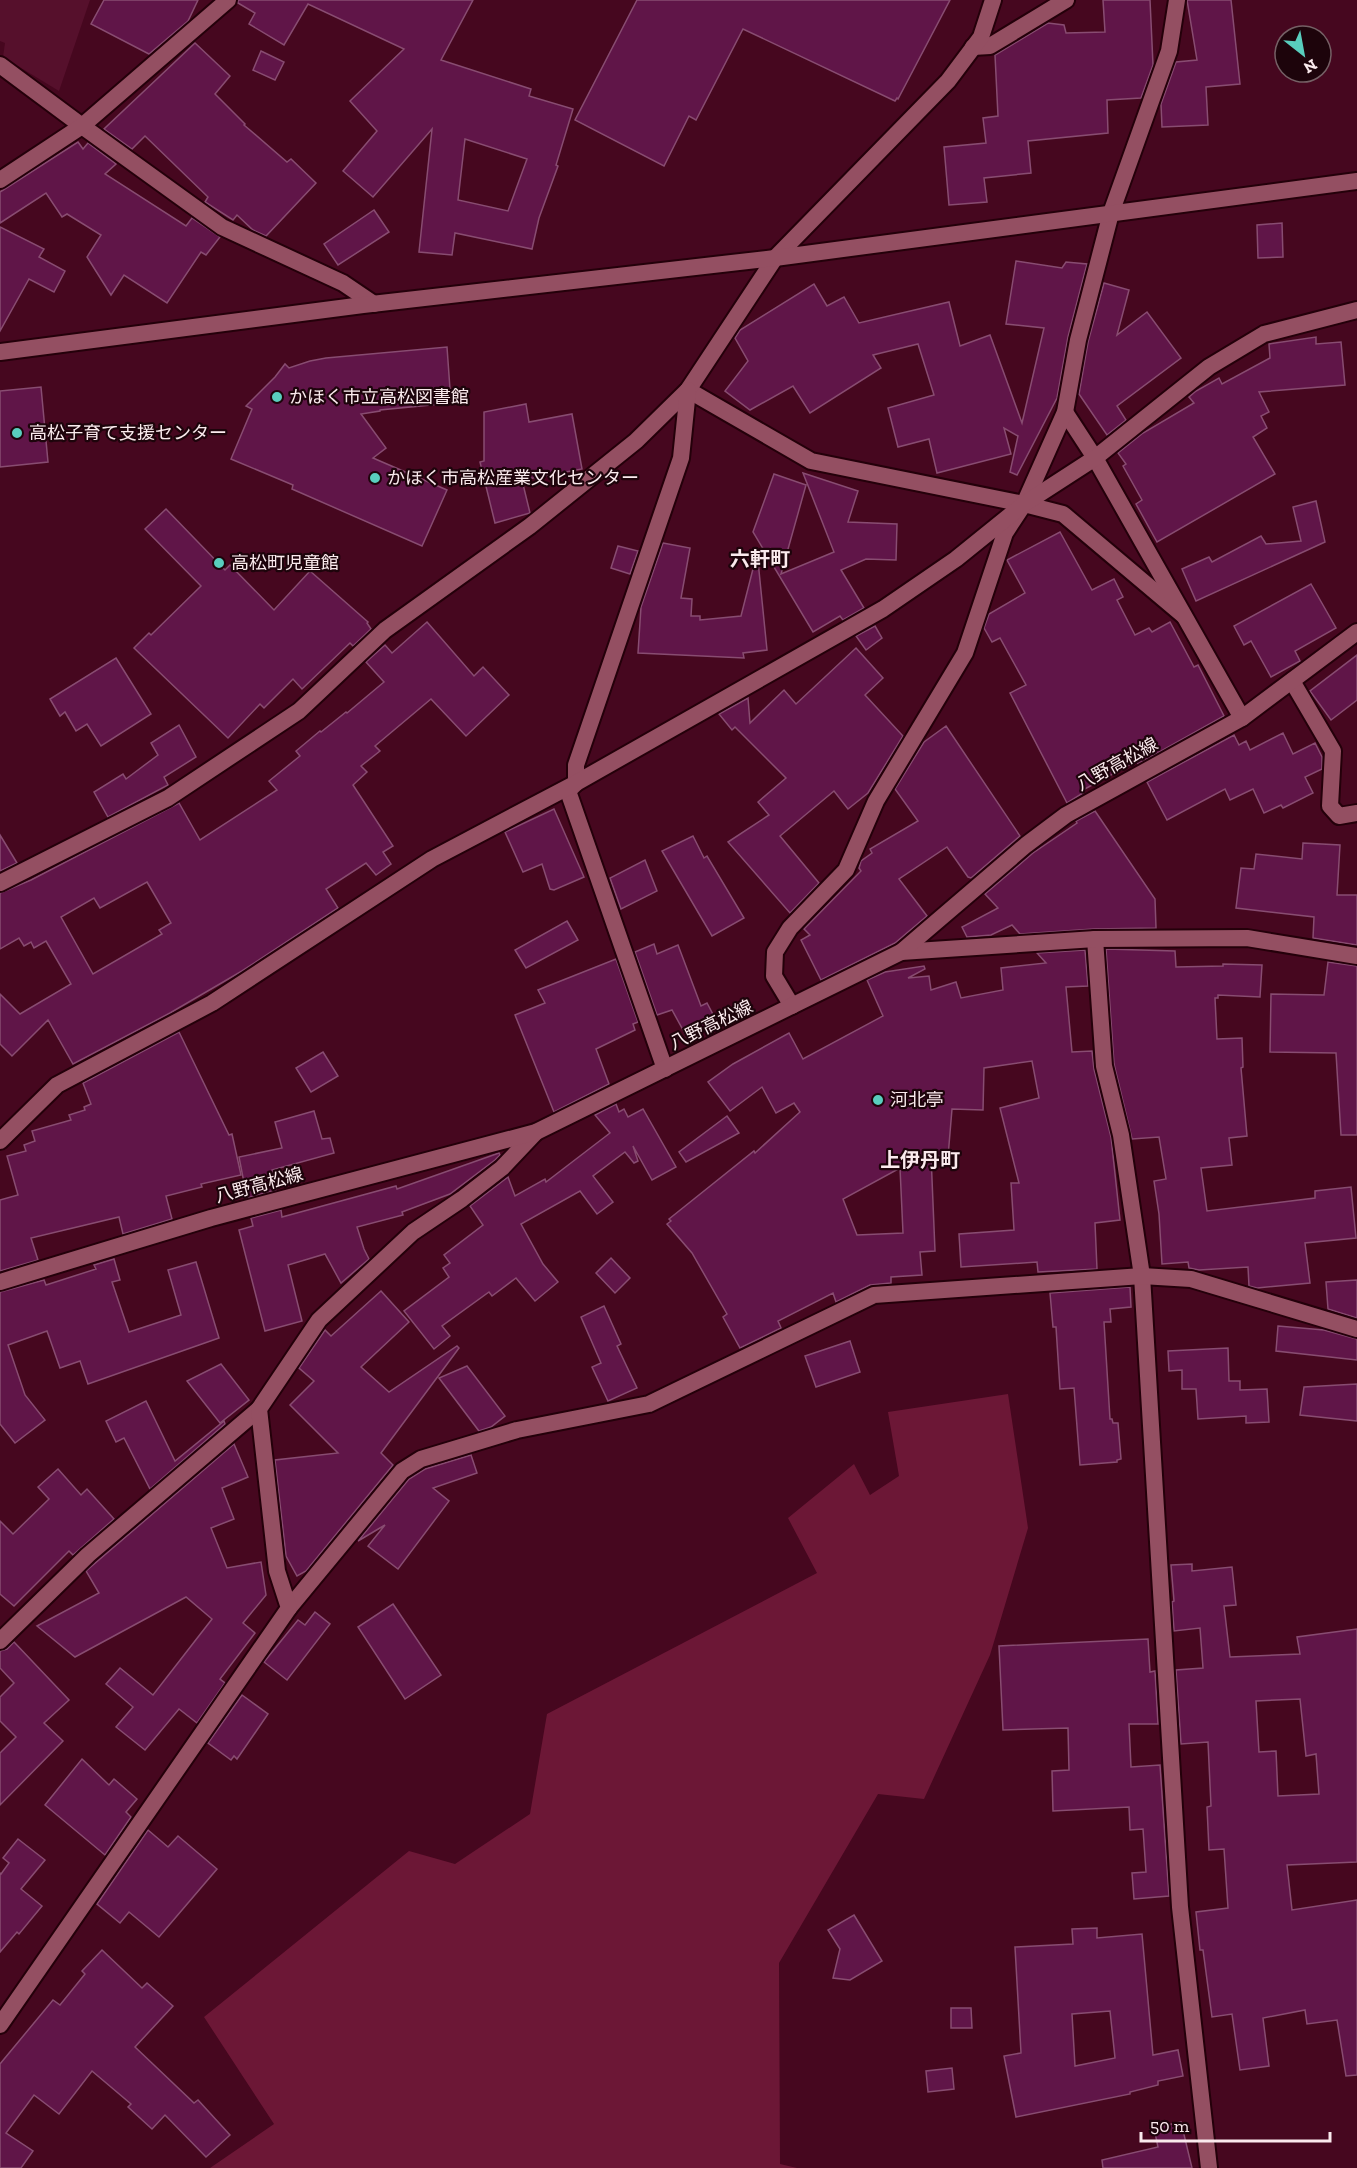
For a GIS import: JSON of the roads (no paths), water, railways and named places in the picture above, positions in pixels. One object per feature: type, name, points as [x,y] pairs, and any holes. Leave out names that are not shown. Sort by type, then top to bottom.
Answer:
[{"type":"street","points":[[0,180],[82,126],[228,0]]},
{"type":"street","points":[[0,883],[168,798],[299,711],[386,630],[530,526],[636,441],[688,390],[775,258],[948,81],[981,37],[993,0]]},
{"type":"street","points":[[973,47],[990,46],[1066,0]]},
{"type":"street","points":[[792,1006],[774,976],[775,952],[790,928],[846,870],[876,801],[965,653],[1005,533],[1024,504],[1065,412],[1078,340],[1111,213],[1169,51],[1177,0]]},
{"type":"street","points":[[0,64],[222,227],[343,283],[374,304]]},
{"type":"street","points":[[0,352],[374,304],[775,258],[1357,181]]},
{"type":"street","points":[[0,1141],[57,1085],[212,1003],[432,859],[576,783],[883,609],[956,559],[1024,504],[1095,458],[1209,367],[1264,334],[1357,310]]},
{"type":"street","points":[[688,390],[811,461],[1063,514],[1184,616]]},
{"type":"street","points":[[665,1069],[568,792],[576,783],[576,765],[681,458],[688,390]]},
{"type":"street","points":[[1065,412],[1095,458],[1242,718]]},
{"type":"street","name":"八野高松線","points":[[0,1282],[211,1218],[536,1132],[901,952],[1026,845],[1066,815],[1242,718],[1357,632]]},
{"type":"street","points":[[1292,681],[1333,751],[1330,807],[1340,816],[1357,813]]},
{"type":"street","points":[[901,952],[1095,939],[1247,938],[1357,956]]},
{"type":"street","points":[[1095,939],[1104,1066],[1121,1135],[1142,1276],[1180,1907],[1209,2168]]},
{"type":"street","points":[[0,1641],[88,1555],[259,1409],[319,1320],[413,1232],[462,1199],[502,1168],[536,1132]]},
{"type":"street","points":[[0,2025],[289,1608],[402,1471],[422,1459],[517,1430],[649,1404],[874,1295],[1142,1276],[1191,1279],[1357,1329]]},
{"type":"street","points":[[259,1409],[277,1570],[289,1608]]},
{"type":"place","name":"かほく市立高松図書館","points":[[277,397]]},
{"type":"place","name":"高松子育て支援センター","points":[[17,433]]},
{"type":"place","name":"かほく市高松産業文化センター","points":[[375,478]]},
{"type":"place","name":"高松町児童館","points":[[219,563]]},
{"type":"place","name":"河北亭","points":[[878,1100]]},
{"type":"district","name":"六軒町","points":[[760,559]]},
{"type":"district","name":"上伊丹町","points":[[920,1160]]}]
